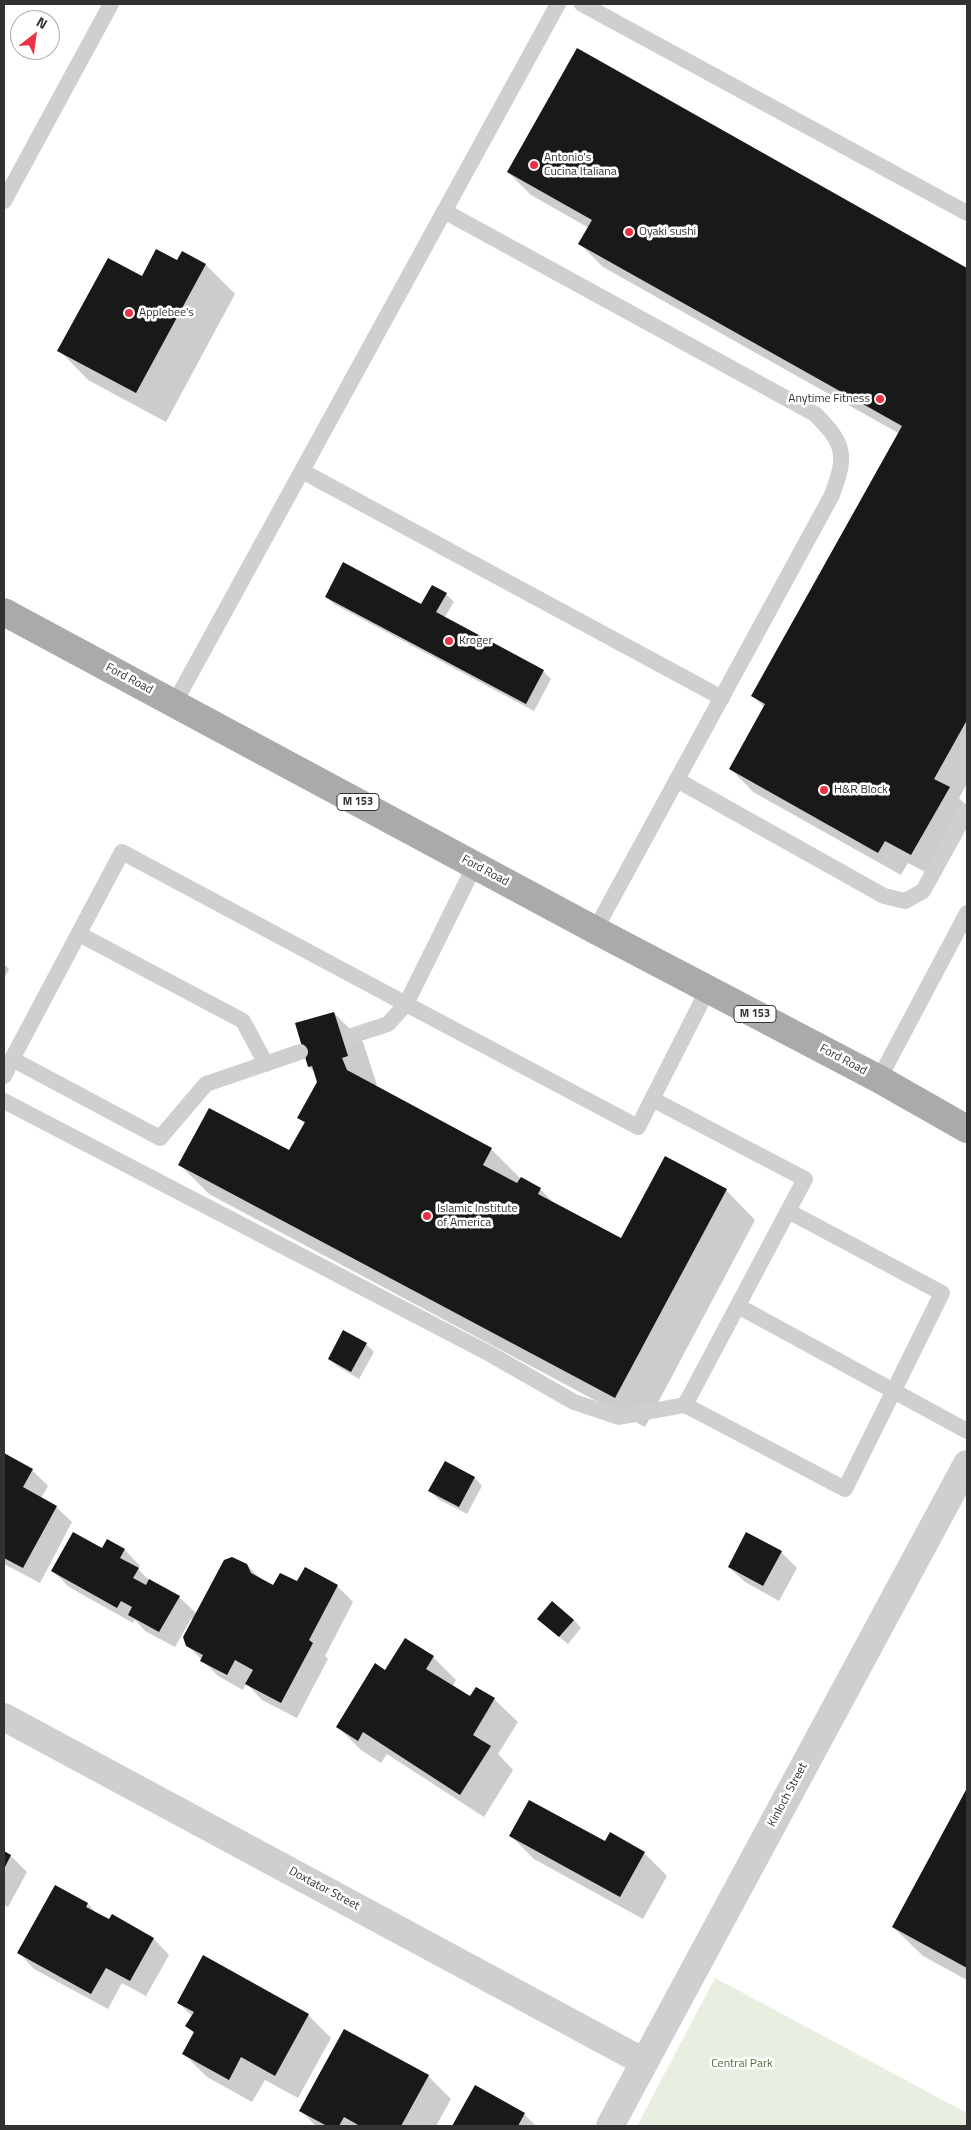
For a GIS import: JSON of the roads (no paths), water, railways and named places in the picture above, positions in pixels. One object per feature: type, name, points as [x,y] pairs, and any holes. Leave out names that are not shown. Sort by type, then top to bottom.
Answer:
[{"type":"main road","name":"Ford Road","points":[[4,612],[595,930],[879,1079],[967,1129]]},
{"type":"street","name":"Kinloch Street","points":[[610,2126],[967,1464]]},
{"type":"street","name":"Doxtator Street","points":[[4,1717],[644,2062]]},
{"type":"lane","points":[[4,201],[111,4]]},
{"type":"lane","points":[[174,704],[558,4]]},
{"type":"lane","points":[[582,4],[967,213]]},
{"type":"lane","points":[[444,212],[815,414],[832,430],[841,450],[840,473],[832,495],[595,930]]},
{"type":"lane","points":[[302,471],[722,698]]},
{"type":"lane","points":[[677,780],[884,896],[906,901],[923,892],[967,810]]},
{"type":"lane","points":[[4,1076],[122,852],[638,1127],[708,989]]},
{"type":"lane","points":[[350,1036],[388,1024],[406,1004],[475,865]]},
{"type":"lane","points":[[879,1079],[962,935],[967,913]]},
{"type":"lane","points":[[79,934],[243,1021],[266,1064]]},
{"type":"lane","points":[[12,1060],[160,1138],[206,1084],[300,1052]]},
{"type":"lane","points":[[652,1099],[805,1179],[685,1406]]},
{"type":"lane","points":[[4,1101],[490,1354],[574,1402],[619,1417],[685,1406],[845,1488],[942,1293],[788,1211]]},
{"type":"lane","points":[[738,1306],[893,1392],[967,1430]]},
{"type":"place","name":"Antonio's Cucina Italiana","points":[[534,165]]},
{"type":"place","name":"Oyaki sushi","points":[[629,232]]},
{"type":"place","name":"Applebee's","points":[[129,313]]},
{"type":"place","name":"Anytime Fitness","points":[[880,399]]},
{"type":"place","name":"Kroger","points":[[449,641]]},
{"type":"place","name":"H&R Block","points":[[824,790]]},
{"type":"place","name":"Islamic Institute of America","points":[[427,1216]]},
{"type":"park label","name":"Central Park","points":[[742,2064]]}]
